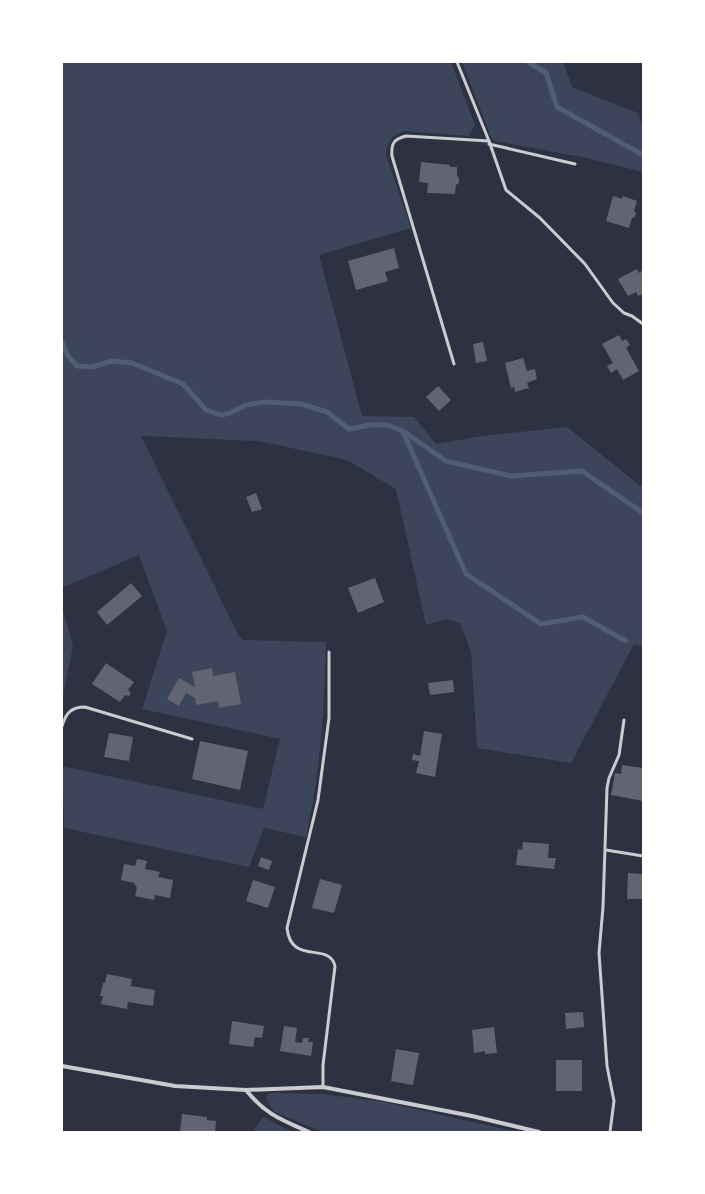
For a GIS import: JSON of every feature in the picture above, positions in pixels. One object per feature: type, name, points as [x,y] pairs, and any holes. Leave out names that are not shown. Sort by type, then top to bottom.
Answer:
[{"type":"street","points":[[62,1066],[175,1086],[246,1090],[323,1087],[472,1116],[539,1132]]},
{"type":"street","points":[[246,1090],[261,1107],[271,1115],[309,1132]]},
{"type":"lane","points":[[457,62],[506,190],[540,218],[585,264],[613,303],[624,313],[632,316],[643,324]]},
{"type":"lane","points":[[454,364],[392,156],[391,146],[397,138],[406,136],[489,143],[575,164]]},
{"type":"lane","points":[[323,1087],[323,1064],[335,966],[330,956],[298,949],[292,945],[288,938],[287,928],[318,800],[329,718],[329,652]]},
{"type":"lane","points":[[62,726],[67,713],[76,706],[85,707],[192,739]]},
{"type":"lane","points":[[610,1132],[614,1101],[607,1066],[599,953],[606,850],[607,788],[609,778],[619,755],[624,720]]},
{"type":"lane","points":[[606,850],[643,856]]},
{"type":"shaded area","points":[[62,62],[451,62],[475,125],[469,136],[404,131],[396,135],[391,140],[387,150],[386,155],[411,228],[319,255],[362,416],[414,417],[436,444],[482,436],[567,427],[643,488],[643,647],[634,644],[571,763],[477,748],[471,651],[460,623],[446,619],[426,625],[396,489],[347,460],[258,441],[141,436],[238,634],[243,640],[326,642],[321,740],[311,812],[306,837],[264,828],[249,867],[64,828],[62,766],[263,809],[280,739],[142,709],[167,631],[139,555],[62,588]]},
{"type":"shaded area","points":[[462,62],[563,62],[572,87],[638,113],[643,127],[643,172],[582,157],[495,141],[491,137]]},
{"type":"shaded area","points":[[62,606],[73,646],[62,701]]},
{"type":"shaded area","points":[[270,1093],[323,1094],[384,1102],[517,1132],[322,1132],[275,1112],[267,1101],[266,1096]]},
{"type":"shaded area","points":[[263,1117],[292,1132],[253,1132]]},
{"type":"building","points":[[421,162],[457,167],[459,183],[456,185],[455,194],[427,193],[428,183],[419,182]]},
{"type":"building","points":[[613,196],[622,199],[623,196],[637,201],[634,211],[636,213],[635,217],[632,218],[629,228],[606,221]]},
{"type":"building","points":[[394,248],[399,268],[385,272],[388,281],[356,290],[348,261]]},
{"type":"building","points":[[637,269],[639,273],[643,270],[643,294],[638,296],[636,292],[628,296],[618,279]]},
{"type":"building","points":[[619,335],[622,341],[626,339],[630,345],[626,348],[639,371],[623,380],[617,369],[611,373],[607,366],[613,363],[602,344]]},
{"type":"building","points":[[483,342],[487,361],[476,363],[473,344]]},
{"type":"building","points":[[523,358],[527,371],[535,369],[537,379],[527,383],[529,388],[515,392],[514,387],[511,388],[505,363]]},
{"type":"building","points":[[438,386],[451,400],[439,411],[426,397]]},
{"type":"building","points":[[256,493],[262,509],[252,512],[246,497]]},
{"type":"building","points":[[375,578],[384,602],[358,613],[348,588]]},
{"type":"building","points":[[131,583],[142,596],[107,625],[97,612]]},
{"type":"building","points":[[106,663],[134,682],[128,690],[131,693],[129,696],[125,695],[120,702],[92,684]]},
{"type":"building","points":[[212,668],[213,676],[235,672],[241,704],[219,708],[218,701],[196,705],[195,698],[186,693],[179,706],[167,699],[179,678],[195,687],[192,672]]},
{"type":"building","points":[[453,680],[454,692],[430,695],[428,683]]},
{"type":"building","points":[[424,731],[442,734],[435,777],[416,773],[419,761],[412,760],[413,754],[420,756]]},
{"type":"building","points":[[109,733],[133,737],[129,761],[104,757]]},
{"type":"building","points":[[200,741],[248,751],[240,790],[192,779]]},
{"type":"building","points":[[622,765],[643,768],[643,801],[611,795],[615,773],[621,774]]},
{"type":"building","points":[[523,842],[549,844],[548,858],[556,858],[554,869],[516,865],[518,849],[522,850]]},
{"type":"building","points":[[261,857],[272,861],[269,870],[258,866]]},
{"type":"building","points":[[137,859],[147,861],[145,869],[160,872],[158,877],[173,880],[170,898],[155,895],[154,900],[135,896],[137,888],[134,883],[121,880],[124,864],[135,866]]},
{"type":"building","points":[[628,873],[643,874],[643,899],[627,899]]},
{"type":"building","points":[[320,879],[342,885],[334,913],[312,908]]},
{"type":"building","points":[[253,880],[275,887],[268,908],[246,901]]},
{"type":"building","points":[[107,974],[132,979],[131,986],[155,990],[153,1006],[128,1002],[127,1009],[101,1004],[103,996],[100,996]]},
{"type":"building","points":[[583,1012],[584,1027],[566,1029],[565,1013]]},
{"type":"building","points":[[232,1021],[264,1026],[262,1038],[255,1037],[253,1047],[229,1044]]},
{"type":"building","points":[[284,1026],[297,1028],[295,1042],[302,1043],[303,1038],[309,1038],[308,1042],[313,1042],[311,1056],[280,1051]]},
{"type":"building","points":[[494,1027],[497,1053],[485,1054],[485,1051],[474,1053],[472,1030]]},
{"type":"building","points":[[396,1049],[419,1053],[413,1085],[391,1081]]},
{"type":"building","points":[[556,1060],[582,1060],[582,1091],[556,1091]]},
{"type":"building","points":[[182,1114],[207,1117],[207,1120],[216,1121],[215,1132],[180,1132]]},
{"type":"waterway","points":[[528,62],[546,73],[557,107],[643,155]]},
{"type":"waterway","points":[[62,342],[68,356],[77,366],[92,367],[112,361],[132,363],[183,384],[206,410],[221,415],[230,413],[246,405],[264,402],[301,404],[327,412],[349,429],[370,425],[387,425],[403,431],[446,461],[511,476],[582,471],[643,513]]},
{"type":"waterway","points":[[403,432],[466,574],[541,624],[583,617],[626,641]]}]
